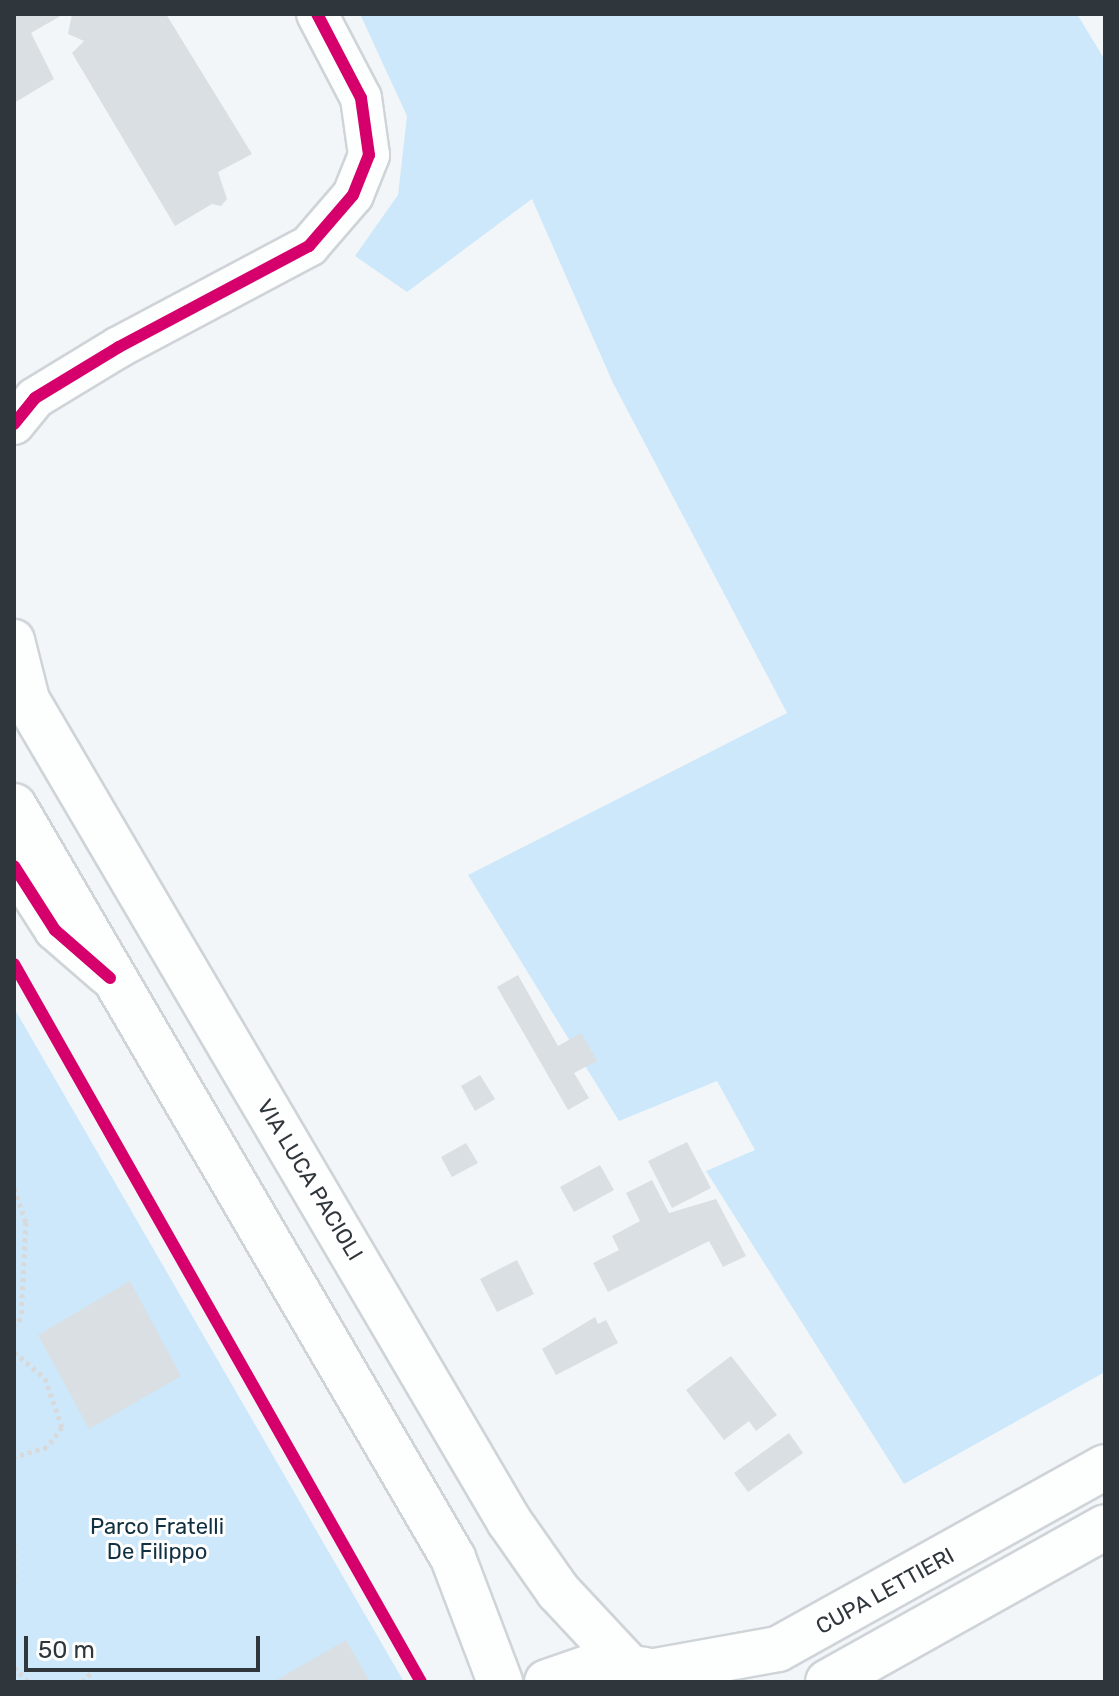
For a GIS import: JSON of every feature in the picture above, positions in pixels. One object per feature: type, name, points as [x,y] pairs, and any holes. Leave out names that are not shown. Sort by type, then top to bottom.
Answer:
[{"type":"main road","name":"VIA LUCA PACIOLI","points":[[23,694],[509,1521],[576,1613],[648,1673]]},
{"type":"main road","points":[[14,806],[110,978],[453,1558],[500,1682]]},
{"type":"main road","name":"CUPA LETTIERI","points":[[547,1682],[571,1670],[648,1673],[778,1649],[1105,1467]]},
{"type":"main road","points":[[828,1682],[1105,1527]]},
{"type":"street","points":[[14,424],[35,398],[119,347],[309,246],[353,195],[369,155],[361,98],[317,14]]},
{"type":"street","points":[[14,640],[23,694]]},
{"type":"street","points":[[14,866],[55,930],[110,978]]},
{"type":"path","points":[[14,1188],[26,1222],[26,1266],[14,1325]]},
{"type":"path","points":[[14,1352],[45,1378],[62,1427],[47,1447],[14,1457]]},
{"type":"path","points":[[14,1542],[14,1584]]},
{"type":"path","points":[[14,1667],[28,1682]]},
{"type":"path","points":[[82,1682],[92,1672]]},
{"type":"green space","points":[[360,14],[1077,14],[1105,60],[1105,1372],[904,1484],[706,1171],[755,1150],[717,1081],[619,1121],[468,875],[787,713],[613,383],[532,199],[407,292],[355,256],[398,195],[407,116]]},
{"type":"green space","name":"Parco Fratelli De Filippo","points":[[14,1008],[404,1682],[14,1682]]},
{"type":"building","points":[[14,14],[64,14],[31,33],[54,79],[14,103]]},
{"type":"building","points":[[72,14],[166,14],[252,154],[218,172],[227,199],[221,206],[212,204],[175,226],[72,53],[84,41],[68,34]]},
{"type":"building","points":[[518,975],[558,1046],[581,1033],[597,1061],[574,1073],[589,1098],[568,1110],[497,987]]},
{"type":"building","points":[[480,1075],[495,1099],[475,1111],[461,1086]]},
{"type":"building","points":[[687,1142],[711,1188],[672,1208],[648,1161]]},
{"type":"building","points":[[466,1143],[478,1163],[452,1177],[441,1157]]},
{"type":"building","points":[[600,1165],[614,1190],[574,1212],[560,1187]]},
{"type":"building","points":[[652,1180],[669,1213],[716,1199],[746,1256],[723,1267],[709,1241],[608,1292],[593,1263],[619,1250],[612,1236],[640,1221],[626,1193]]},
{"type":"building","points":[[517,1260],[534,1294],[497,1312],[480,1279]]},
{"type":"building","points":[[130,1281],[181,1376],[89,1429],[38,1335]]},
{"type":"building","points":[[595,1317],[598,1324],[606,1320],[618,1343],[556,1375],[542,1349]]},
{"type":"building","points":[[731,1356],[777,1415],[756,1431],[749,1421],[724,1440],[686,1390]]},
{"type":"building","points":[[789,1433],[803,1453],[748,1492],[734,1473]]},
{"type":"building","points":[[346,1640],[370,1682],[273,1682]]},
{"type":"cycle path","points":[[14,424],[35,398],[119,347],[309,246],[353,195],[369,155],[361,98],[317,14]]},
{"type":"cycle path","points":[[14,866],[55,930],[110,978]]},
{"type":"cycle path","points":[[14,964],[421,1682]]}]
